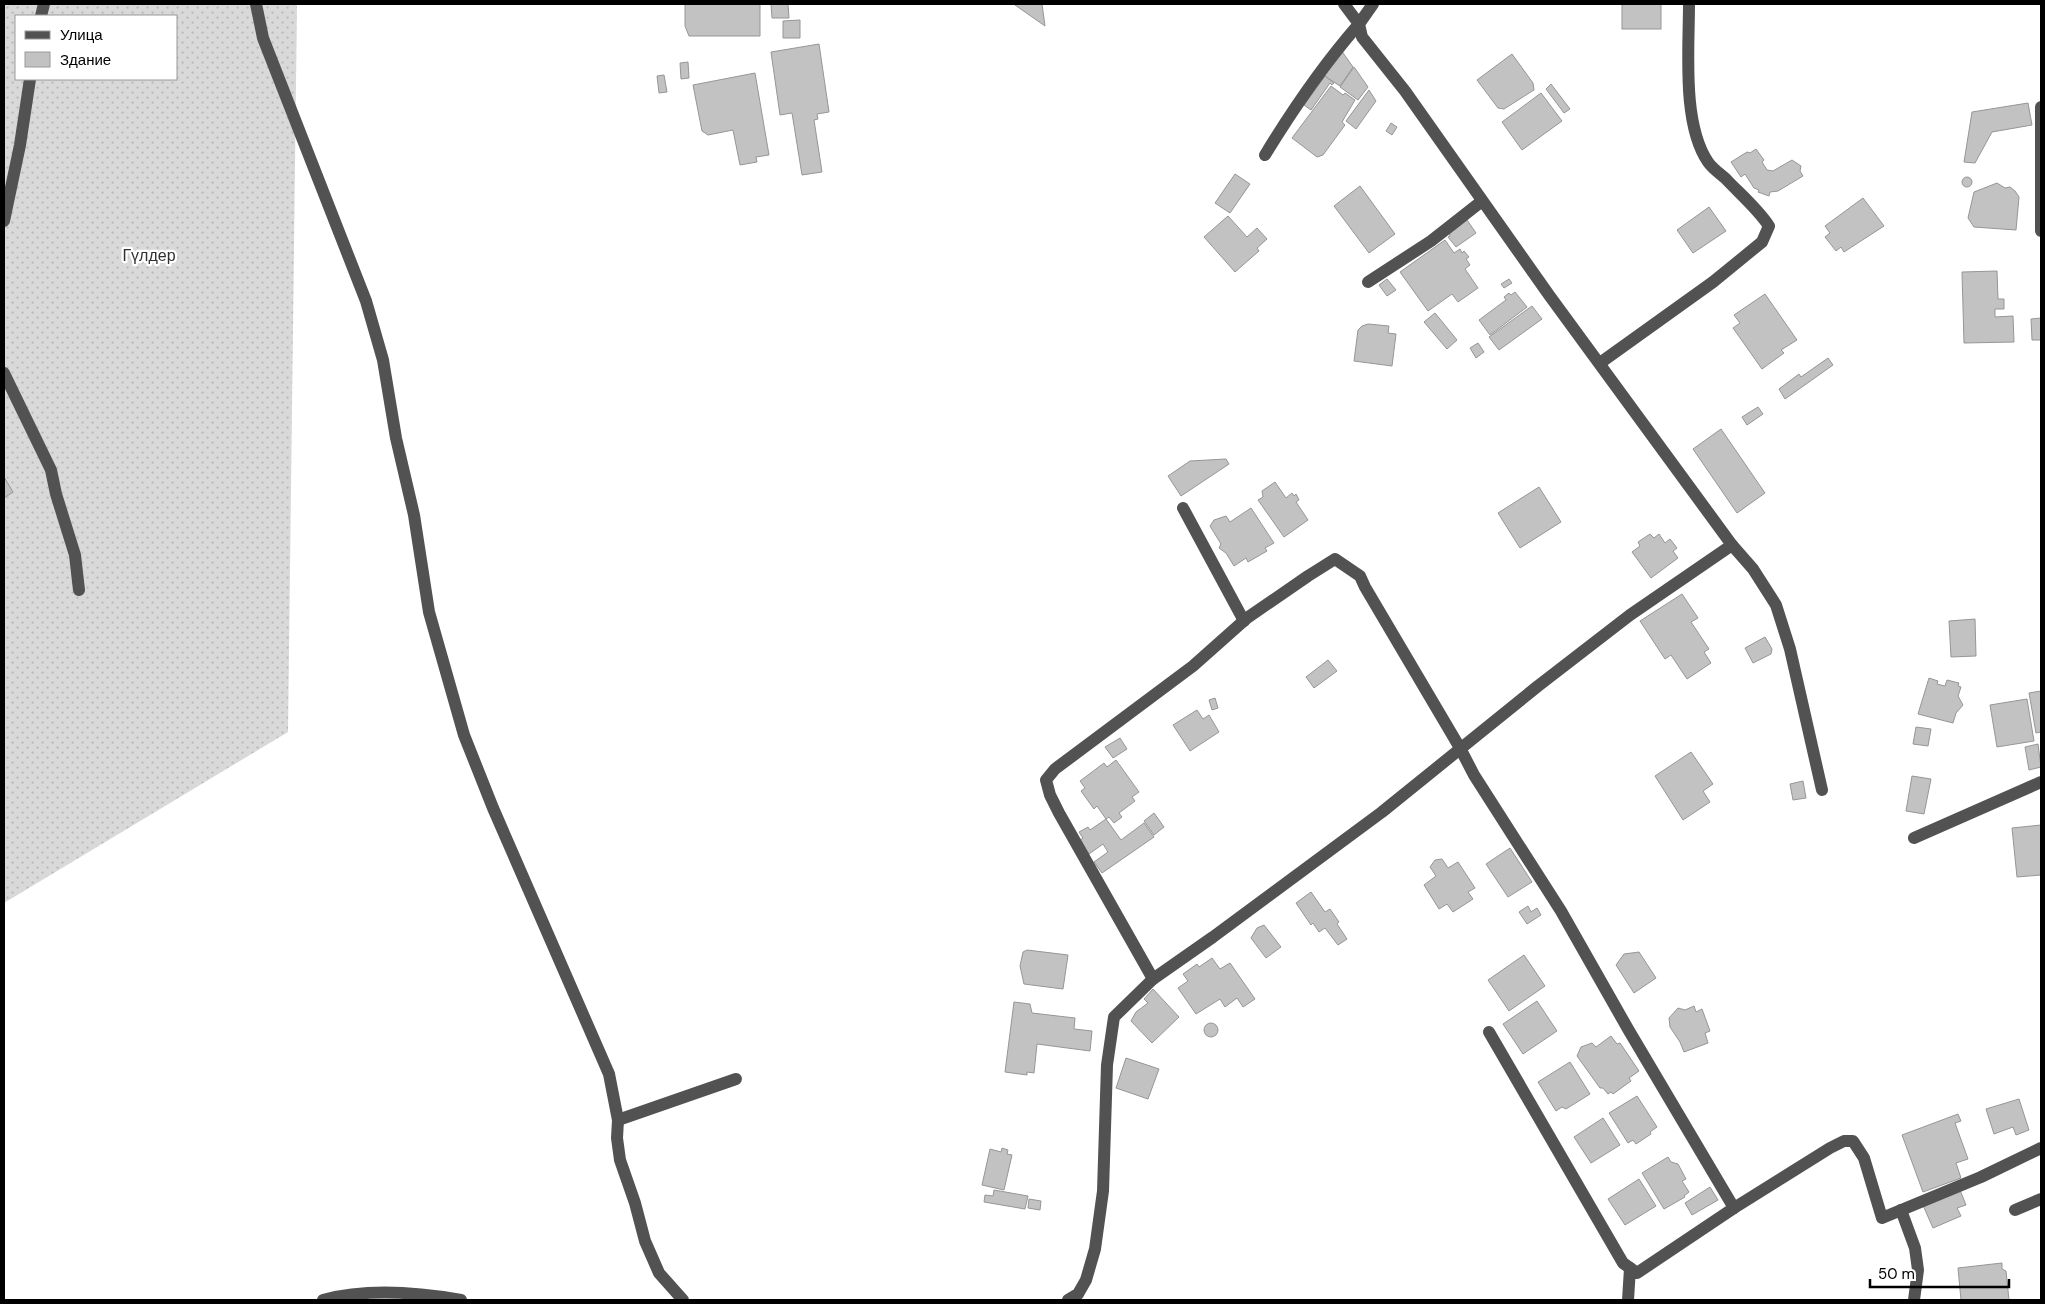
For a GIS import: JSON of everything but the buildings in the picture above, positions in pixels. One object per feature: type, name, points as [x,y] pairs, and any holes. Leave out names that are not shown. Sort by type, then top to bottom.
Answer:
[{"type":"street","points":[[256,4],[263,38],[366,301],[384,360],[396,438],[414,515],[430,612],[464,735],[493,808],[609,1074],[618,1120],[617,1138],[620,1160],[635,1203],[645,1241],[659,1273],[683,1300]]},
{"type":"street","points":[[1344,4],[1359,24],[1362,37],[1405,91],[1482,201],[1732,546],[1753,569],[1776,605],[1790,650],[1822,790]]},
{"type":"street","points":[[1265,155],[1292,110],[1373,4]]},
{"type":"street","points":[[1600,362],[1713,282],[1762,242],[1769,226],[1762,215],[1709,163],[1695,138],[1691,112],[1689,72],[1689,4]]},
{"type":"street","points":[[4,221],[20,145],[30,80]]},
{"type":"street","points":[[2041,107],[2041,231]]},
{"type":"street","points":[[1368,282],[1431,241],[1482,201]]},
{"type":"street","points":[[4,373],[6,382],[51,470],[56,494],[75,554],[79,590]]},
{"type":"street","points":[[1183,508],[1244,621]]},
{"type":"street","points":[[1068,1300],[1078,1294],[1086,1280],[1095,1249],[1103,1191],[1107,1065],[1114,1017],[1153,979],[1382,812],[1460,748],[1630,615],[1732,546]]},
{"type":"street","points":[[1153,979],[1059,813],[1050,795],[1046,780],[1055,769],[1193,666],[1244,621],[1335,559],[1360,576],[1364,587],[1460,748],[1474,775],[1561,911],[1734,1208]]},
{"type":"street","points":[[1914,838],[2041,782]]},
{"type":"street","points":[[1489,1032],[1622,1263],[1637,1273],[1734,1208],[1830,1148],[1844,1142],[1853,1141],[1864,1158],[1882,1218],[1981,1177],[2041,1148]]},
{"type":"street","points":[[618,1120],[736,1079]]},
{"type":"street","points":[[2015,1210],[2041,1199]]},
{"type":"street","points":[[1900,1210],[1915,1248],[1918,1270],[1914,1300]]},
{"type":"street","points":[[1628,1300],[1630,1268]]},
{"type":"street","points":[[323,1300],[356,1294],[389,1292],[461,1300]]},
{"type":"green space","name":"Гүлдер","points":[[4,4],[297,4],[288,732],[4,903]]}]
